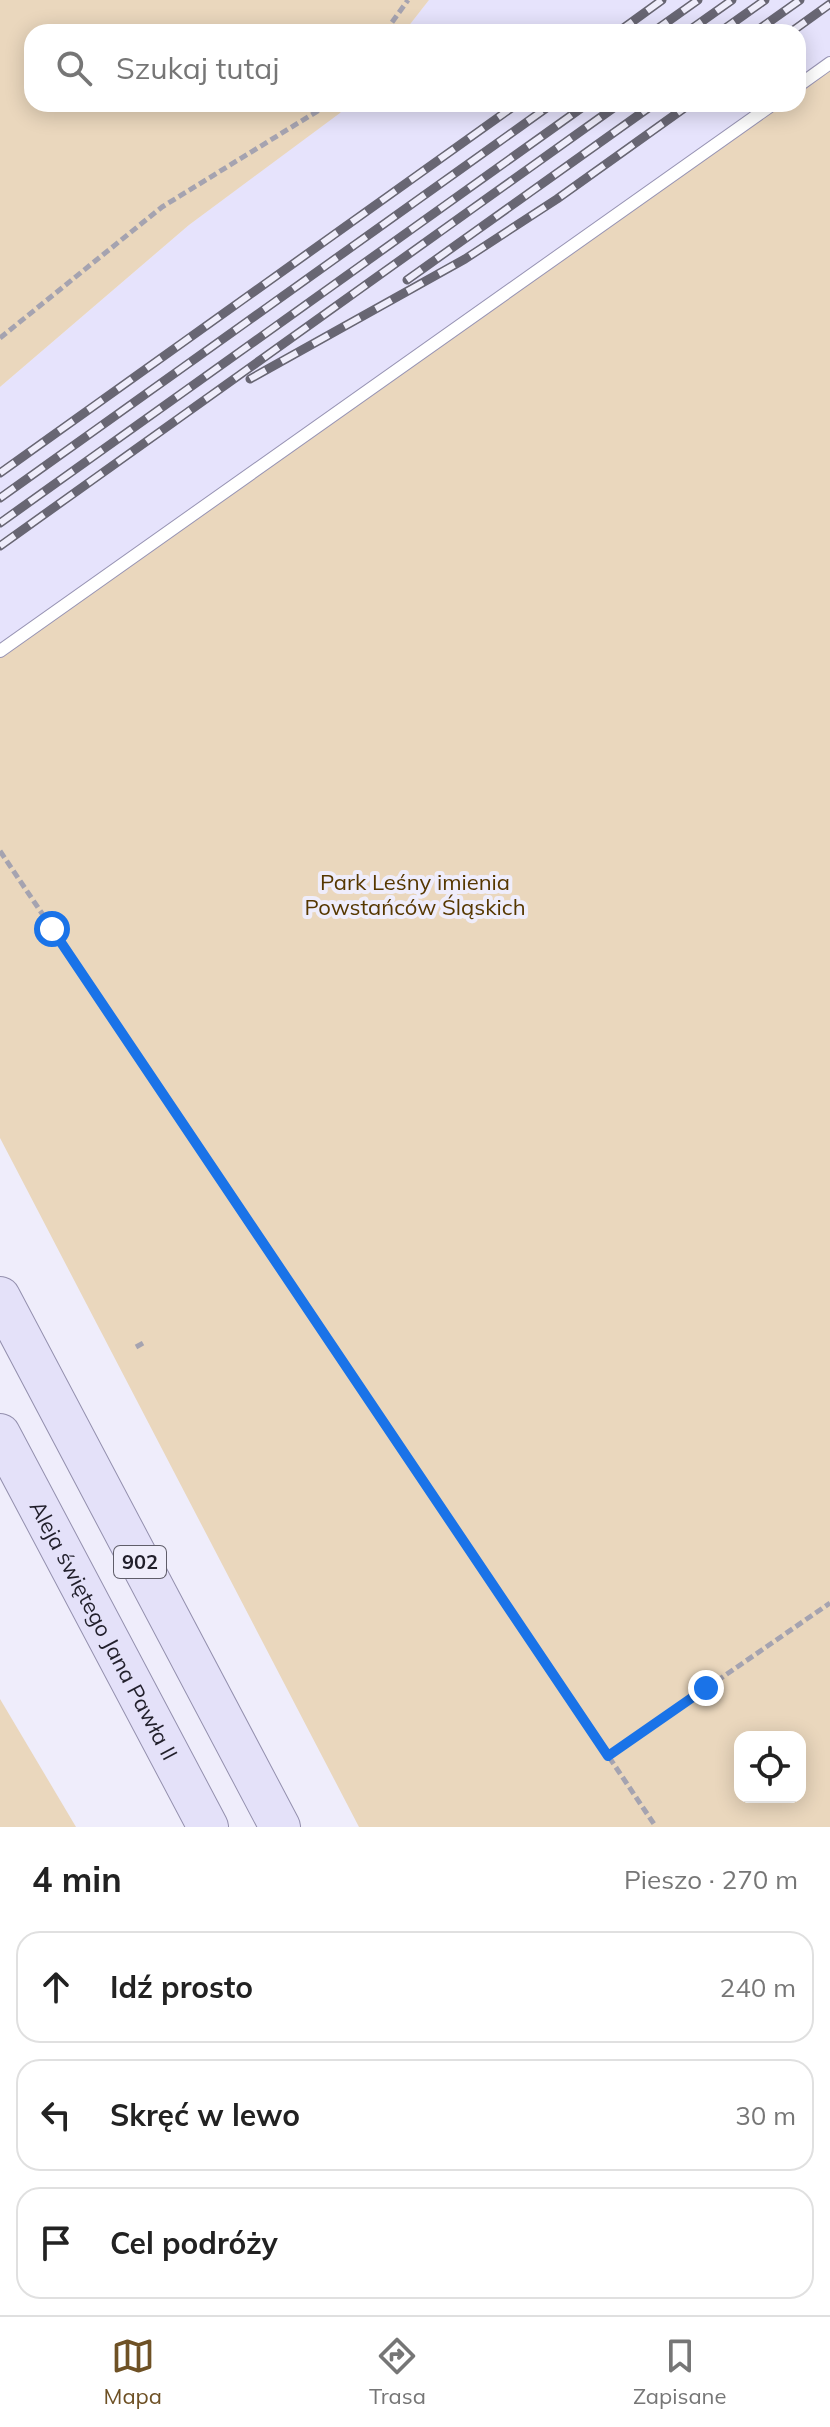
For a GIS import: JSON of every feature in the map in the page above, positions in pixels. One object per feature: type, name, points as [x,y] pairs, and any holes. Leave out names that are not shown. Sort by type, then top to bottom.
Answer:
[{"type":"main road","name":"902","points":[[0,1297],[280,1827]]},
{"type":"main road","name":"Aleja świętego Jana Pawła II","points":[[0,1434],[208,1827]]},
{"type":"lane","points":[[806,80],[830,63]]},
{"type":"lane","points":[[0,651],[762,112]]},
{"type":"path","points":[[391,24],[408,0]]},
{"type":"path","points":[[0,338],[162,207],[316,112]]},
{"type":"path","points":[[0,851],[656,1827]]},
{"type":"path","points":[[136,1347],[145,1342]]},
{"type":"path","points":[[608,1756],[830,1603]]},
{"type":"shaded area","points":[[429,0],[830,0],[830,63],[806,80],[806,24],[410,24]]},
{"type":"shaded area","points":[[762,112],[0,651],[0,387],[189,225],[339,113]]},
{"type":"green space","points":[[0,0],[429,0],[410,24],[24,24],[24,112],[341,112],[189,225],[0,387]]},
{"type":"green space","name":"Park Leśny imienia Powstańców Śląskich","points":[[830,63],[830,1827],[359,1827],[0,1138],[0,651],[762,112],[806,112],[806,80]]},
{"type":"green space","points":[[0,1699],[76,1827],[0,1827]]},
{"type":"railway","points":[[629,24],[662,0]]},
{"type":"railway","points":[[664,24],[698,0]]},
{"type":"railway","points":[[698,24],[732,0]]},
{"type":"railway","points":[[731,24],[765,0]]},
{"type":"railway","points":[[766,24],[800,0]]},
{"type":"railway","points":[[802,24],[830,4]]},
{"type":"railway","points":[[0,473],[506,112]]},
{"type":"railway","points":[[0,498],[541,112]]},
{"type":"railway","points":[[0,523],[576,112]]},
{"type":"railway","points":[[0,546],[608,112]]},
{"type":"railway","points":[[407,280],[643,112]]},
{"type":"railway","points":[[250,379],[465,259],[557,199],[679,112]]},
{"type":"route","points":[[52,929],[608,1756],[706,1688]]}]
